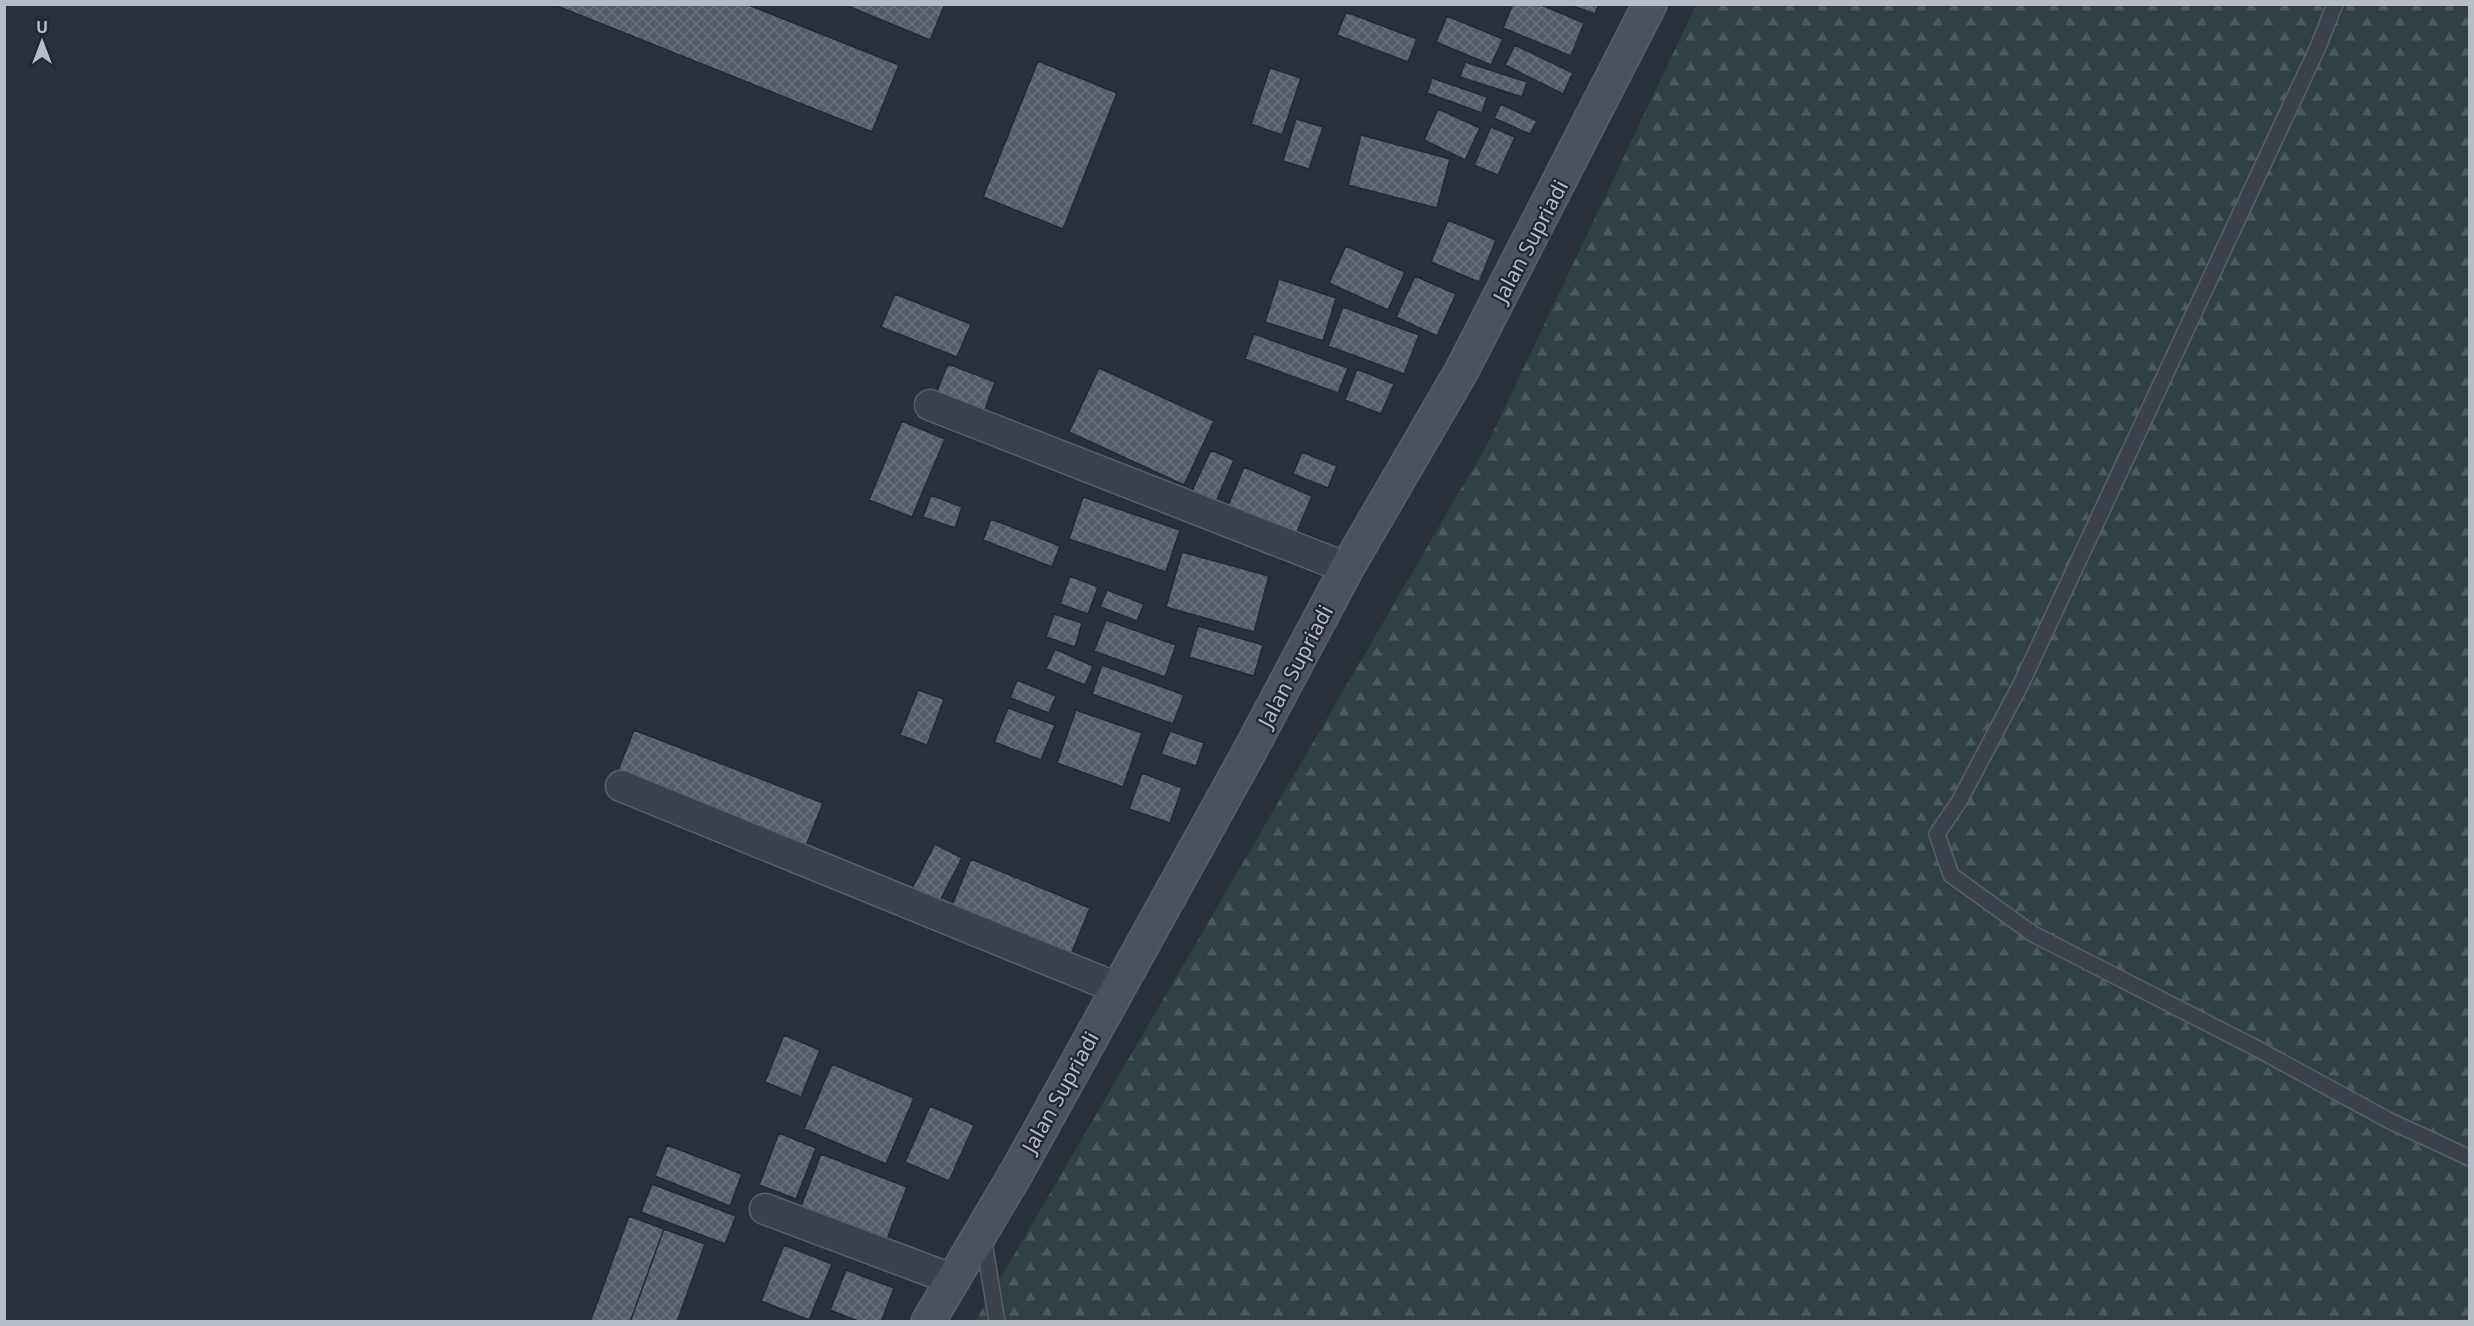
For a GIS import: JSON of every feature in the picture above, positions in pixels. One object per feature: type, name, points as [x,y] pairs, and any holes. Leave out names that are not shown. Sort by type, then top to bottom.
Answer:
[{"type":"main road","name":"Jalan Supriadi","points":[[928,1322],[983,1231],[1248,754],[1347,568],[1462,370],[1650,4]]},
{"type":"street","points":[[930,405],[1347,568]]},
{"type":"street","points":[[621,786],[1117,988]]},
{"type":"street","points":[[765,1209],[954,1280]]},
{"type":"lane","points":[[2335,4],[2313,58],[2022,682],[1960,800],[1937,834],[1951,875],[2033,934],[2254,1047],[2390,1121],[2469,1158]]},
{"type":"lane","points":[[983,1231],[997,1322]]},
{"type":"green space","points":[[1696,5],[2469,5],[2469,1321],[975,1322],[1489,441]]},
{"type":"building","points":[[552,4],[746,4],[899,65],[872,132]]},
{"type":"building","points":[[843,4],[945,4],[930,40]]},
{"type":"building","points":[[1513,4],[1539,4],[1584,23],[1571,56],[1503,28]]},
{"type":"building","points":[[1568,4],[1599,4],[1595,14]]},
{"type":"building","points":[[1346,12],[1417,39],[1408,62],[1337,35]]},
{"type":"building","points":[[1447,16],[1503,39],[1491,65],[1436,42]]},
{"type":"building","points":[[1515,45],[1573,73],[1563,94],[1505,65]]},
{"type":"building","points":[[1038,61],[1117,93],[1063,229],[983,197]]},
{"type":"building","points":[[1465,62],[1527,82],[1522,97],[1460,77]]},
{"type":"building","points":[[1270,68],[1301,78],[1282,135],[1251,124]]},
{"type":"building","points":[[1432,78],[1487,97],[1482,113],[1427,93]]},
{"type":"building","points":[[1501,104],[1537,121],[1530,134],[1494,118]]},
{"type":"building","points":[[1438,109],[1480,128],[1465,160],[1424,140]]},
{"type":"building","points":[[1296,119],[1323,127],[1309,169],[1283,161]]},
{"type":"building","points":[[1491,127],[1515,137],[1498,175],[1474,165]]},
{"type":"building","points":[[1361,135],[1450,159],[1437,208],[1348,185]]},
{"type":"building","points":[[1448,220],[1496,240],[1479,282],[1431,262]]},
{"type":"building","points":[[1346,246],[1405,272],[1388,310],[1329,283]]},
{"type":"building","points":[[1415,276],[1456,294],[1437,336],[1396,317]]},
{"type":"building","points":[[1279,279],[1336,298],[1323,341],[1265,322]]},
{"type":"building","points":[[895,294],[971,324],[957,357],[881,327]]},
{"type":"building","points":[[1343,307],[1419,335],[1404,374],[1328,346]]},
{"type":"building","points":[[1254,334],[1348,368],[1338,393],[1245,359]]},
{"type":"building","points":[[948,364],[995,382],[983,415],[935,396]]},
{"type":"building","points":[[1099,368],[1214,421],[1184,485],[1069,432]]},
{"type":"building","points":[[1357,369],[1394,384],[1381,414],[1345,400]]},
{"type":"building","points":[[902,421],[945,439],[912,517],[869,500]]},
{"type":"building","points":[[1211,450],[1234,460],[1214,506],[1190,495]]},
{"type":"building","points":[[1302,452],[1337,466],[1328,488],[1293,474]]},
{"type":"building","points":[[1244,467],[1312,496],[1293,541],[1225,513]]},
{"type":"building","points":[[931,495],[962,507],[955,528],[923,517]]},
{"type":"building","points":[[1083,497],[1180,530],[1166,572],[1069,539]]},
{"type":"building","points":[[991,519],[1060,546],[1052,567],[983,540]]},
{"type":"building","points":[[1182,552],[1269,576],[1254,632],[1166,607]]},
{"type":"building","points":[[1070,576],[1098,587],[1088,614],[1060,604]]},
{"type":"building","points":[[1107,590],[1144,604],[1137,621],[1100,607]]},
{"type":"building","points":[[1054,614],[1082,623],[1075,647],[1046,637]]},
{"type":"building","points":[[1106,620],[1176,645],[1165,677],[1094,651]]},
{"type":"building","points":[[1198,626],[1263,645],[1254,676],[1189,657]]},
{"type":"building","points":[[1055,649],[1093,666],[1085,685],[1046,669]]},
{"type":"building","points":[[1102,665],[1184,695],[1173,724],[1092,694]]},
{"type":"building","points":[[1017,680],[1056,696],[1049,713],[1010,698]]},
{"type":"building","points":[[918,690],[944,699],[927,745],[900,735]]},
{"type":"building","points":[[1008,708],[1055,725],[1041,760],[994,742]]},
{"type":"building","points":[[1076,710],[1142,733],[1123,787],[1057,763]]},
{"type":"building","points":[[634,730],[823,803],[806,846],[617,773]]},
{"type":"building","points":[[1170,731],[1204,743],[1196,766],[1161,754]]},
{"type":"building","points":[[1142,773],[1182,788],[1170,823],[1129,809]]},
{"type":"building","points":[[935,844],[962,858],[934,912],[907,898]]},
{"type":"building","points":[[971,859],[1090,908],[1067,964],[948,915]]},
{"type":"building","points":[[784,1035],[820,1050],[801,1097],[765,1082]]},
{"type":"building","points":[[832,1064],[914,1098],[886,1164],[804,1129]]},
{"type":"building","points":[[930,1106],[974,1125],[949,1181],[905,1162]]},
{"type":"building","points":[[779,1133],[816,1148],[796,1199],[759,1185]]},
{"type":"building","points":[[667,1145],[742,1174],[730,1206],[655,1176]]},
{"type":"building","points":[[821,1154],[907,1187],[887,1239],[801,1206]]},
{"type":"building","points":[[652,1184],[736,1216],[725,1244],[641,1212]]},
{"type":"building","points":[[629,1216],[664,1229],[630,1322],[590,1322]]},
{"type":"building","points":[[664,1229],[705,1244],[677,1322],[630,1322]]},
{"type":"building","points":[[784,1245],[832,1264],[809,1320],[761,1301]]},
{"type":"building","points":[[846,1270],[894,1288],[881,1322],[860,1322],[830,1310]]}]
